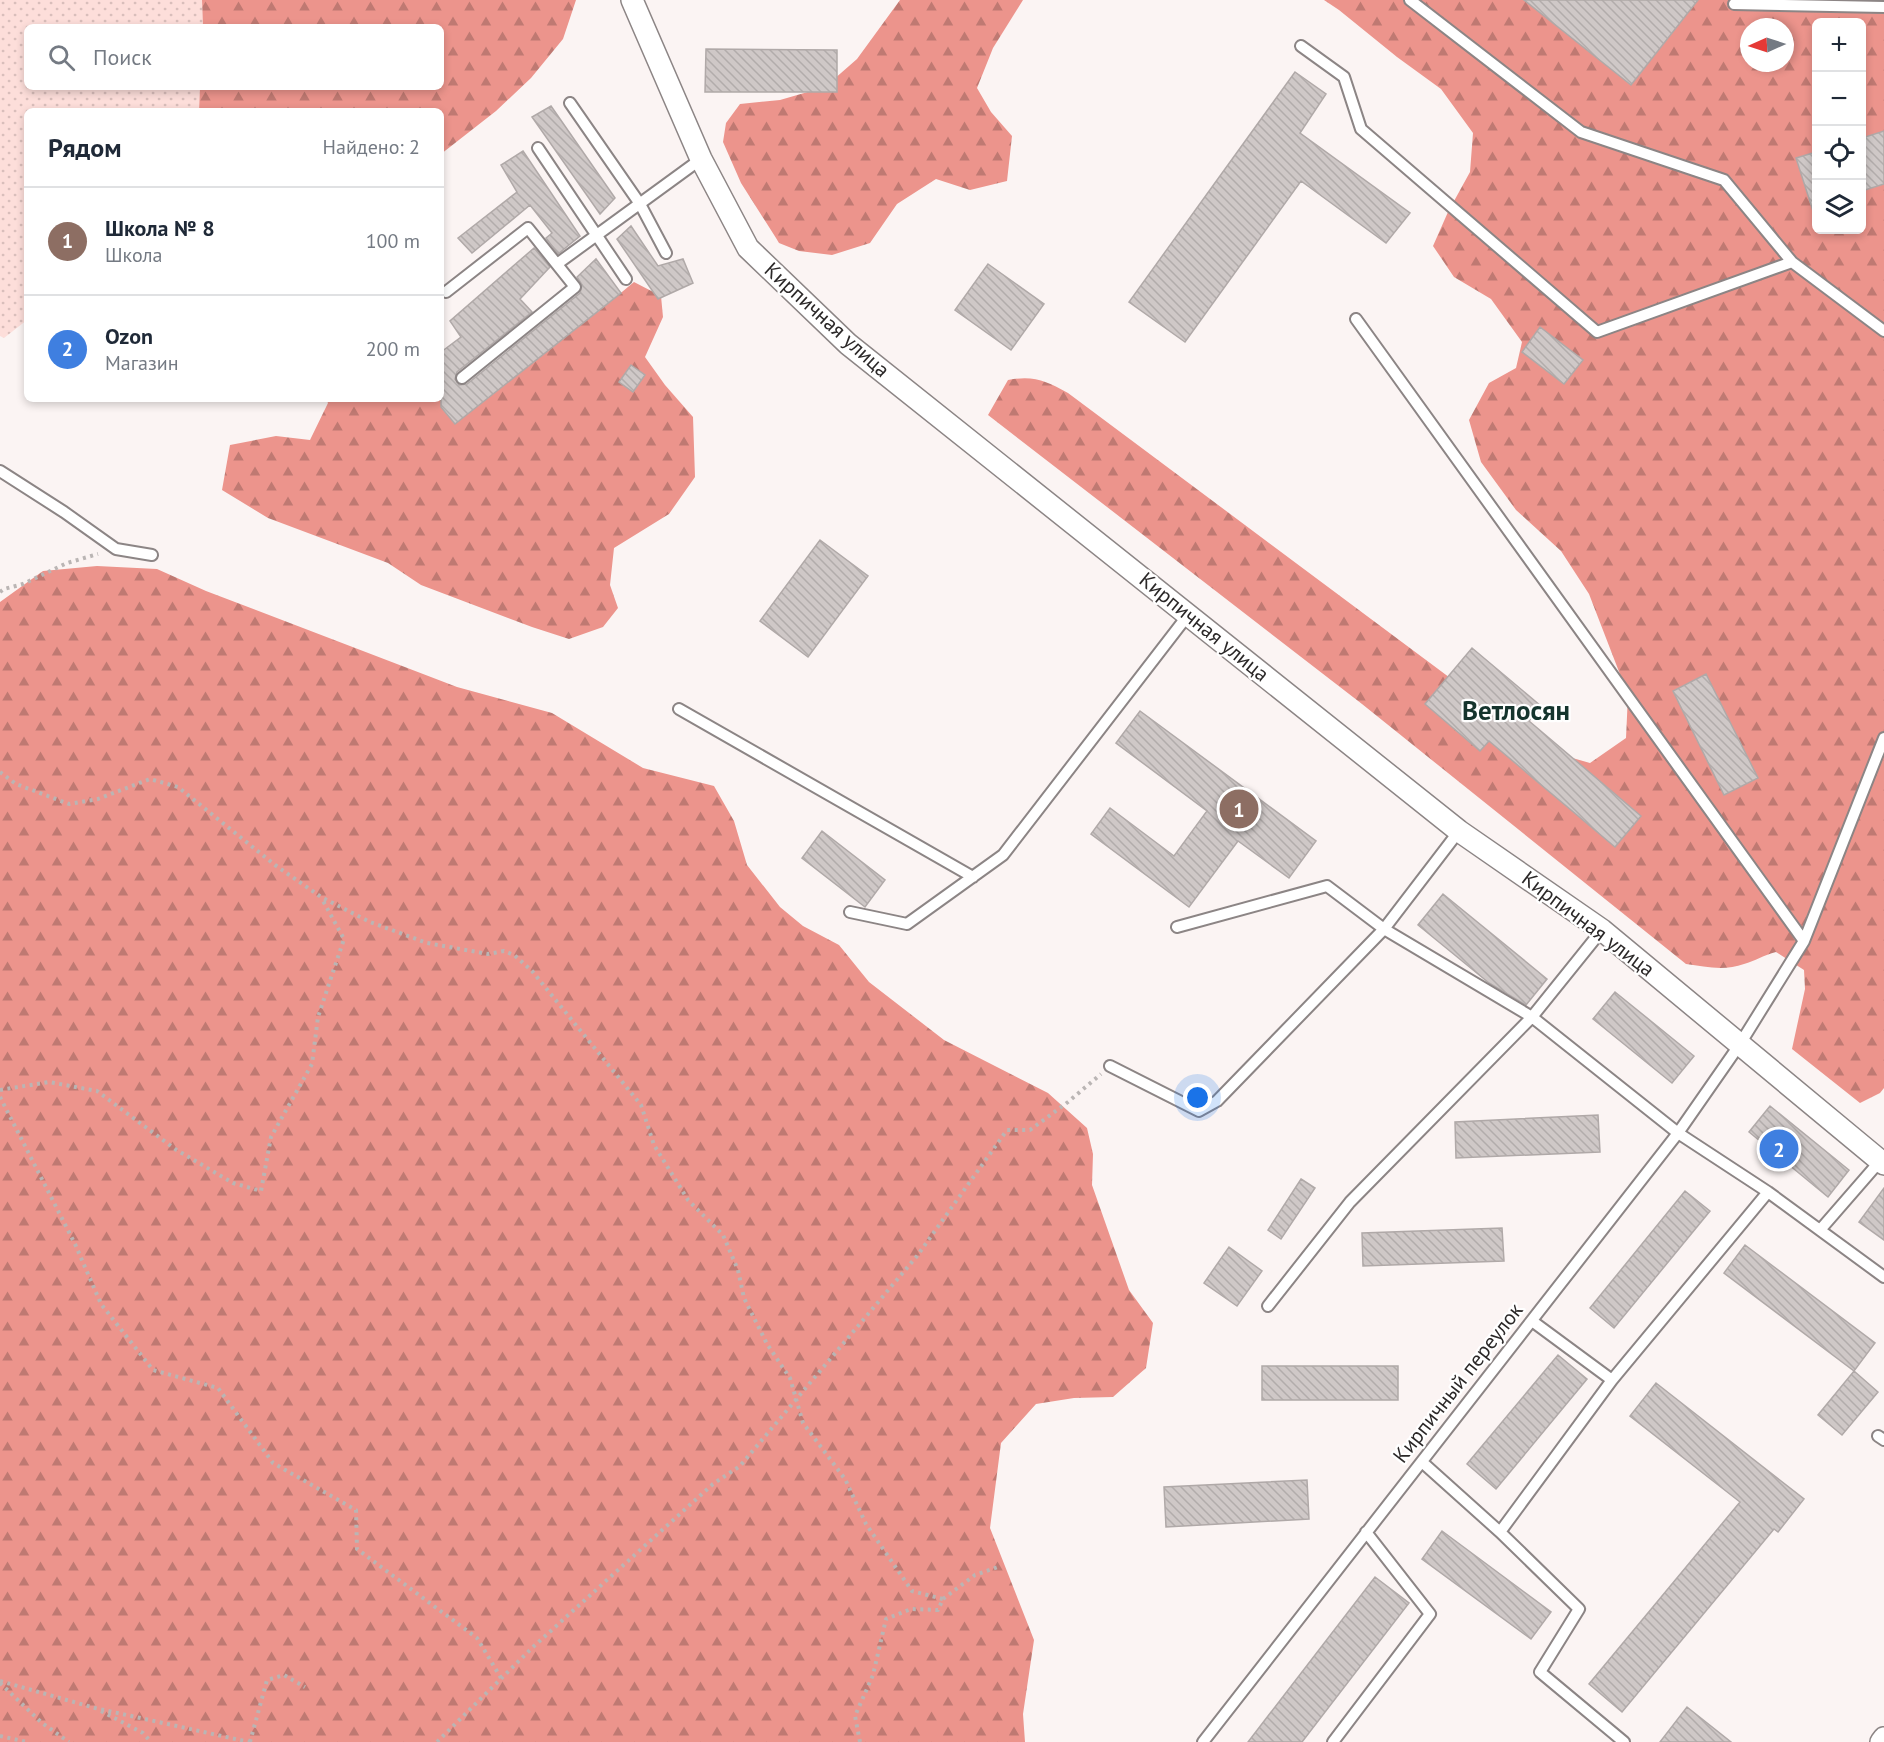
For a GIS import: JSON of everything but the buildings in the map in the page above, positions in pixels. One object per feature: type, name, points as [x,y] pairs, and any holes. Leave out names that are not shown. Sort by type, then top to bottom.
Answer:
[{"type":"street","name":"Кирпичная улица","points":[[632,0],[701,159],[747,248],[848,344],[1459,831],[1602,930],[1882,1163]]},
{"type":"street","points":[[1881,1742],[1884,1738]]},
{"type":"lane","points":[[1410,0],[1581,132],[1724,180],[1792,262],[1884,331]]},
{"type":"lane","points":[[1734,4],[1884,7]]},
{"type":"lane","points":[[1301,46],[1344,77],[1361,129],[1597,332],[1792,262]]},
{"type":"lane","points":[[570,103],[640,204],[666,253]]},
{"type":"lane","points":[[538,148],[626,279]]},
{"type":"lane","points":[[557,264],[701,159]]},
{"type":"lane","points":[[446,292],[528,228],[575,287],[462,378]]},
{"type":"lane","points":[[1356,319],[1804,941]]},
{"type":"lane","points":[[0,471],[116,549],[152,555]]},
{"type":"lane","points":[[850,912],[908,924],[1003,855],[1188,615]]},
{"type":"lane","points":[[679,710],[973,877]]},
{"type":"lane","name":"Кирпичный переулок","points":[[1203,1742],[1678,1133],[1740,1044],[1804,941],[1884,738]]},
{"type":"lane","points":[[1110,1066],[1199,1111],[1217,1101],[1383,929],[1459,831]]},
{"type":"lane","points":[[1177,927],[1327,886],[1383,929],[1532,1017],[1678,1133],[1768,1192],[1884,1277]]},
{"type":"lane","points":[[1268,1306],[1350,1202],[1532,1017],[1602,930]]},
{"type":"lane","points":[[1820,1230],[1882,1163]]},
{"type":"lane","points":[[1500,1532],[1612,1380],[1768,1192]]},
{"type":"lane","points":[[1532,1321],[1612,1380]]},
{"type":"lane","points":[[1422,1462],[1500,1532],[1580,1610],[1540,1672],[1624,1742]]},
{"type":"lane","points":[[1333,1742],[1430,1614],[1366,1532]]},
{"type":"path","points":[[0,592],[24,584],[67,563],[116,549]]},
{"type":"path","points":[[0,772],[16,784],[69,804],[98,799],[150,779],[178,787],[275,866],[321,897],[370,922],[427,943],[488,954],[504,951],[532,971],[641,1105],[654,1144],[688,1200],[723,1235],[738,1270],[744,1298],[767,1344],[790,1378],[803,1424],[845,1479],[866,1524],[912,1591],[943,1599]]},
{"type":"path","points":[[0,1090],[49,1082],[97,1091],[175,1149],[232,1183],[261,1191],[271,1137],[312,1064],[318,1017],[344,939],[321,897]]},
{"type":"path","points":[[437,1742],[533,1647],[713,1484],[740,1466],[917,1256],[1007,1131],[1030,1130],[1068,1102],[1110,1066]]},
{"type":"path","points":[[0,1097],[75,1244],[101,1304],[153,1370],[218,1388],[273,1463],[356,1510],[357,1549],[477,1638],[501,1678]]},
{"type":"path","points":[[860,1742],[855,1716],[873,1675],[886,1619],[911,1609],[938,1610],[943,1599],[975,1575],[1001,1566]]},
{"type":"path","points":[[0,1682],[95,1708],[250,1742],[267,1680],[284,1675],[305,1687]]},
{"type":"path","points":[[0,1682],[42,1723],[69,1742]]},
{"type":"path","points":[[95,1708],[143,1733],[151,1742]]},
{"type":"path","points":[[0,1736],[27,1742]]},
{"type":"shaded area","points":[[0,0],[202,0],[203,24],[24,24],[24,90],[200,90],[199,108],[24,108],[24,322],[4,338],[0,336]]},
{"type":"green space","points":[[202,0],[576,0],[563,39],[531,78],[496,111],[444,152],[444,108],[199,108],[200,90],[444,90],[444,24],[203,24]]},
{"type":"green space","points":[[900,0],[1023,0],[993,48],[977,88],[991,112],[1012,136],[1007,181],[970,190],[936,179],[897,204],[870,243],[832,255],[799,251],[779,243],[741,183],[723,142],[726,123],[740,104],[780,100],[825,87],[857,59]]},
{"type":"green space","points":[[1324,0],[1884,0],[1884,1088],[1880,1093],[1860,1103],[1792,1049],[1805,989],[1804,970],[1776,952],[1730,967],[1715,968],[1686,964],[1362,704],[988,415],[1008,380],[1033,379],[1046,382],[1068,393],[1548,751],[1590,763],[1626,738],[1628,695],[1589,594],[1561,551],[1516,510],[1481,462],[1469,420],[1489,383],[1516,368],[1522,342],[1491,299],[1454,277],[1433,246],[1470,172],[1473,133],[1441,89]]},
{"type":"green space","points":[[634,282],[661,296],[663,317],[645,357],[665,385],[693,417],[695,477],[669,514],[614,548],[610,585],[618,608],[603,627],[569,639],[532,627],[421,585],[388,563],[268,518],[222,490],[230,445],[276,436],[310,440],[328,402],[444,402],[444,399],[469,397],[599,311]]},
{"type":"green space","points":[[97,566],[157,569],[206,591],[457,687],[552,713],[643,768],[714,786],[734,821],[747,865],[780,907],[803,926],[839,945],[869,982],[944,1040],[1048,1093],[1087,1128],[1093,1154],[1092,1185],[1129,1290],[1153,1323],[1146,1368],[1113,1397],[1074,1398],[1036,1404],[1001,1443],[990,1528],[1034,1640],[1023,1714],[1025,1742],[0,1742],[0,602],[43,571]]},
{"type":"place","name":"Школа № 8","points":[[1239,809]]},
{"type":"place","name":"Ozon","points":[[1779,1149]]},
{"type":"district","name":"Ветлосян","points":[[1516,711]]}]
